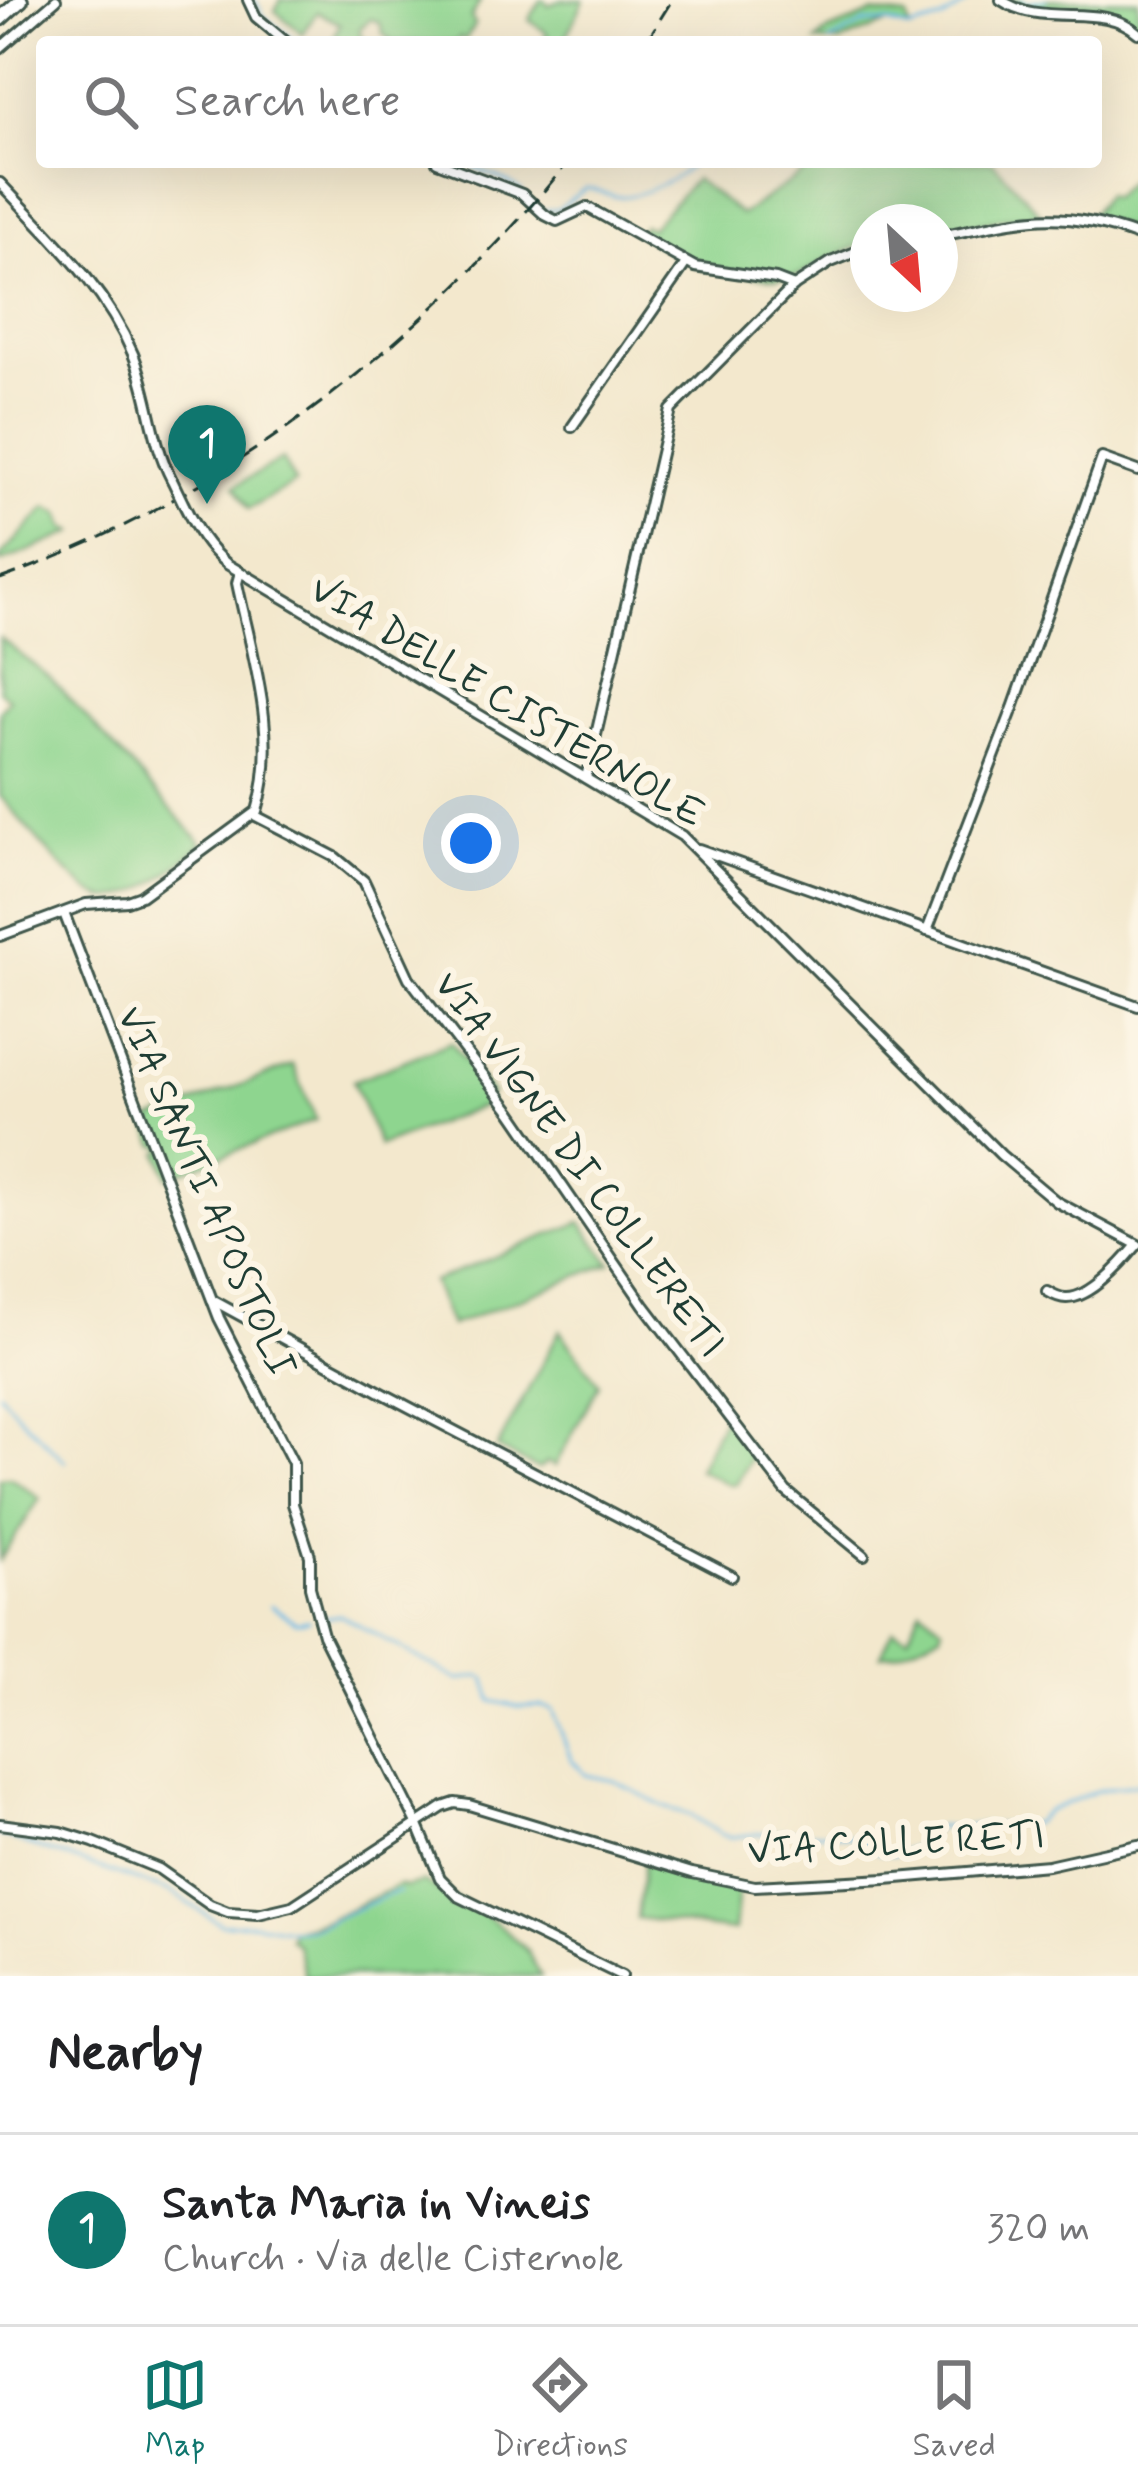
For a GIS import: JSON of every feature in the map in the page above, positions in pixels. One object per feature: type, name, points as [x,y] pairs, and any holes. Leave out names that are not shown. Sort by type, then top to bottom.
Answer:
[{"type":"highway","points":[[0,19],[21,0]]},
{"type":"street","points":[[0,48],[56,0]]},
{"type":"street","points":[[248,0],[256,17],[279,36]]},
{"type":"street","points":[[1000,0],[1029,11],[1100,10],[1123,18],[1138,33]]},
{"type":"street","points":[[453,168],[522,194],[556,221],[587,207],[704,270],[794,286]]},
{"type":"street","name":"VIA DELLE CISTERNOLE","points":[[0,184],[115,313],[136,360],[163,461],[198,532],[215,555],[682,836],[1014,1166],[1057,1202],[1137,1245]]},
{"type":"street","points":[[958,232],[1049,217],[1092,222],[1138,236]]},
{"type":"street","points":[[586,778],[671,410],[794,286],[850,254]]},
{"type":"street","points":[[572,427],[686,263]]},
{"type":"street","points":[[927,931],[1102,458],[1138,471]]},
{"type":"street","points":[[0,936],[86,904],[141,896],[254,815],[262,797],[265,716],[238,583],[240,572]]},
{"type":"street","name":"VIA VIGNE DI COLLERETI","points":[[254,815],[335,857],[364,881],[409,978],[511,1111],[644,1305],[786,1491],[864,1555]]},
{"type":"street","points":[[696,848],[1138,1006]]},
{"type":"street","name":"VIA SANTI APOSTOLI","points":[[64,913],[212,1300],[295,1469],[293,1504],[310,1556],[310,1587],[323,1635],[440,1878],[453,1893],[622,1976]]},
{"type":"street","points":[[1047,1291],[1067,1298],[1077,1296],[1104,1279],[1137,1245]]},
{"type":"street","points":[[212,1300],[732,1576]]},
{"type":"street","name":"VIA COLLE RETI","points":[[0,1825],[86,1839],[165,1872],[213,1907],[250,1915],[296,1904],[446,1805],[461,1803],[692,1873],[755,1886],[1043,1865],[1138,1846]]},
{"type":"green space","points":[[281,0],[480,1],[468,36],[386,36],[380,23],[371,19],[360,28],[362,36],[335,36],[340,24],[317,12],[303,34],[275,11]]},
{"type":"green space","points":[[541,0],[548,5],[584,0],[567,36],[546,36],[529,20]]},
{"type":"green space","points":[[1006,0],[1138,0],[1138,25],[1103,10],[1034,10]]},
{"type":"green space","points":[[873,13],[907,17],[910,29],[888,23],[856,36],[823,36]]},
{"type":"green space","points":[[811,168],[999,168],[1041,214],[958,229],[958,204],[850,204],[850,250],[800,275],[776,279],[701,268],[637,233],[644,225],[650,228],[695,179],[741,215]]},
{"type":"green space","points":[[1138,172],[1138,233],[1089,217],[1105,195],[1111,198]]},
{"type":"green space","points":[[282,459],[295,483],[249,509],[235,486]]},
{"type":"green space","points":[[47,507],[61,514],[65,527],[74,532],[0,563],[0,557]]},
{"type":"green space","points":[[0,638],[51,679],[203,844],[152,884],[114,898],[87,890],[62,866],[0,796],[0,711],[9,699],[0,691]]},
{"type":"green space","points":[[451,1042],[492,1094],[486,1098],[488,1104],[379,1146],[353,1081]]},
{"type":"green space","points":[[293,1065],[316,1120],[168,1177],[159,1153],[161,1145],[156,1145],[147,1121]]},
{"type":"green space","points":[[581,1222],[611,1263],[450,1326],[432,1282]]},
{"type":"green space","points":[[560,1330],[599,1384],[555,1466],[548,1462],[538,1469],[497,1448]]},
{"type":"green space","points":[[722,1419],[753,1453],[736,1484],[698,1469]]},
{"type":"green space","points":[[10,1477],[40,1498],[0,1560],[0,1478]]},
{"type":"green space","points":[[921,1608],[942,1626],[941,1633],[897,1653],[881,1655],[893,1630],[908,1636]]},
{"type":"green space","points":[[644,1863],[738,1889],[734,1931],[637,1918]]},
{"type":"green space","points":[[423,1882],[505,1930],[527,1951],[541,1976],[305,1976],[297,1945],[289,1938],[292,1930],[327,1920],[399,1885]]},
{"type":"waterway","points":[[255,0],[263,16],[289,36]]},
{"type":"waterway","points":[[840,36],[865,23],[910,29],[940,21],[972,0]]},
{"type":"waterway","points":[[1022,0],[1045,0]]},
{"type":"waterway","points":[[476,168],[522,191]]},
{"type":"waterway","points":[[545,210],[558,209],[586,188],[614,196],[645,191],[687,168]]},
{"type":"waterway","points":[[0,1393],[65,1461]]},
{"type":"waterway","points":[[270,1605],[296,1622],[309,1620]]},
{"type":"waterway","points":[[323,1618],[340,1615],[458,1680],[481,1676],[492,1701],[553,1710],[571,1759],[586,1775],[615,1781],[667,1808],[690,1814],[722,1835],[834,1833],[862,1839],[879,1853],[894,1855],[938,1827],[1034,1823],[1048,1811],[1096,1791],[1138,1783]]},
{"type":"waterway","points":[[0,1835],[171,1892],[221,1924],[313,1928],[399,1892]]},
{"type":"railway","points":[[650,36],[672,0]]},
{"type":"railway","points":[[0,579],[162,506],[312,409],[448,293],[563,168]]},
{"type":"place","name":"Santa Maria in Vineis","points":[[207,504]]}]
